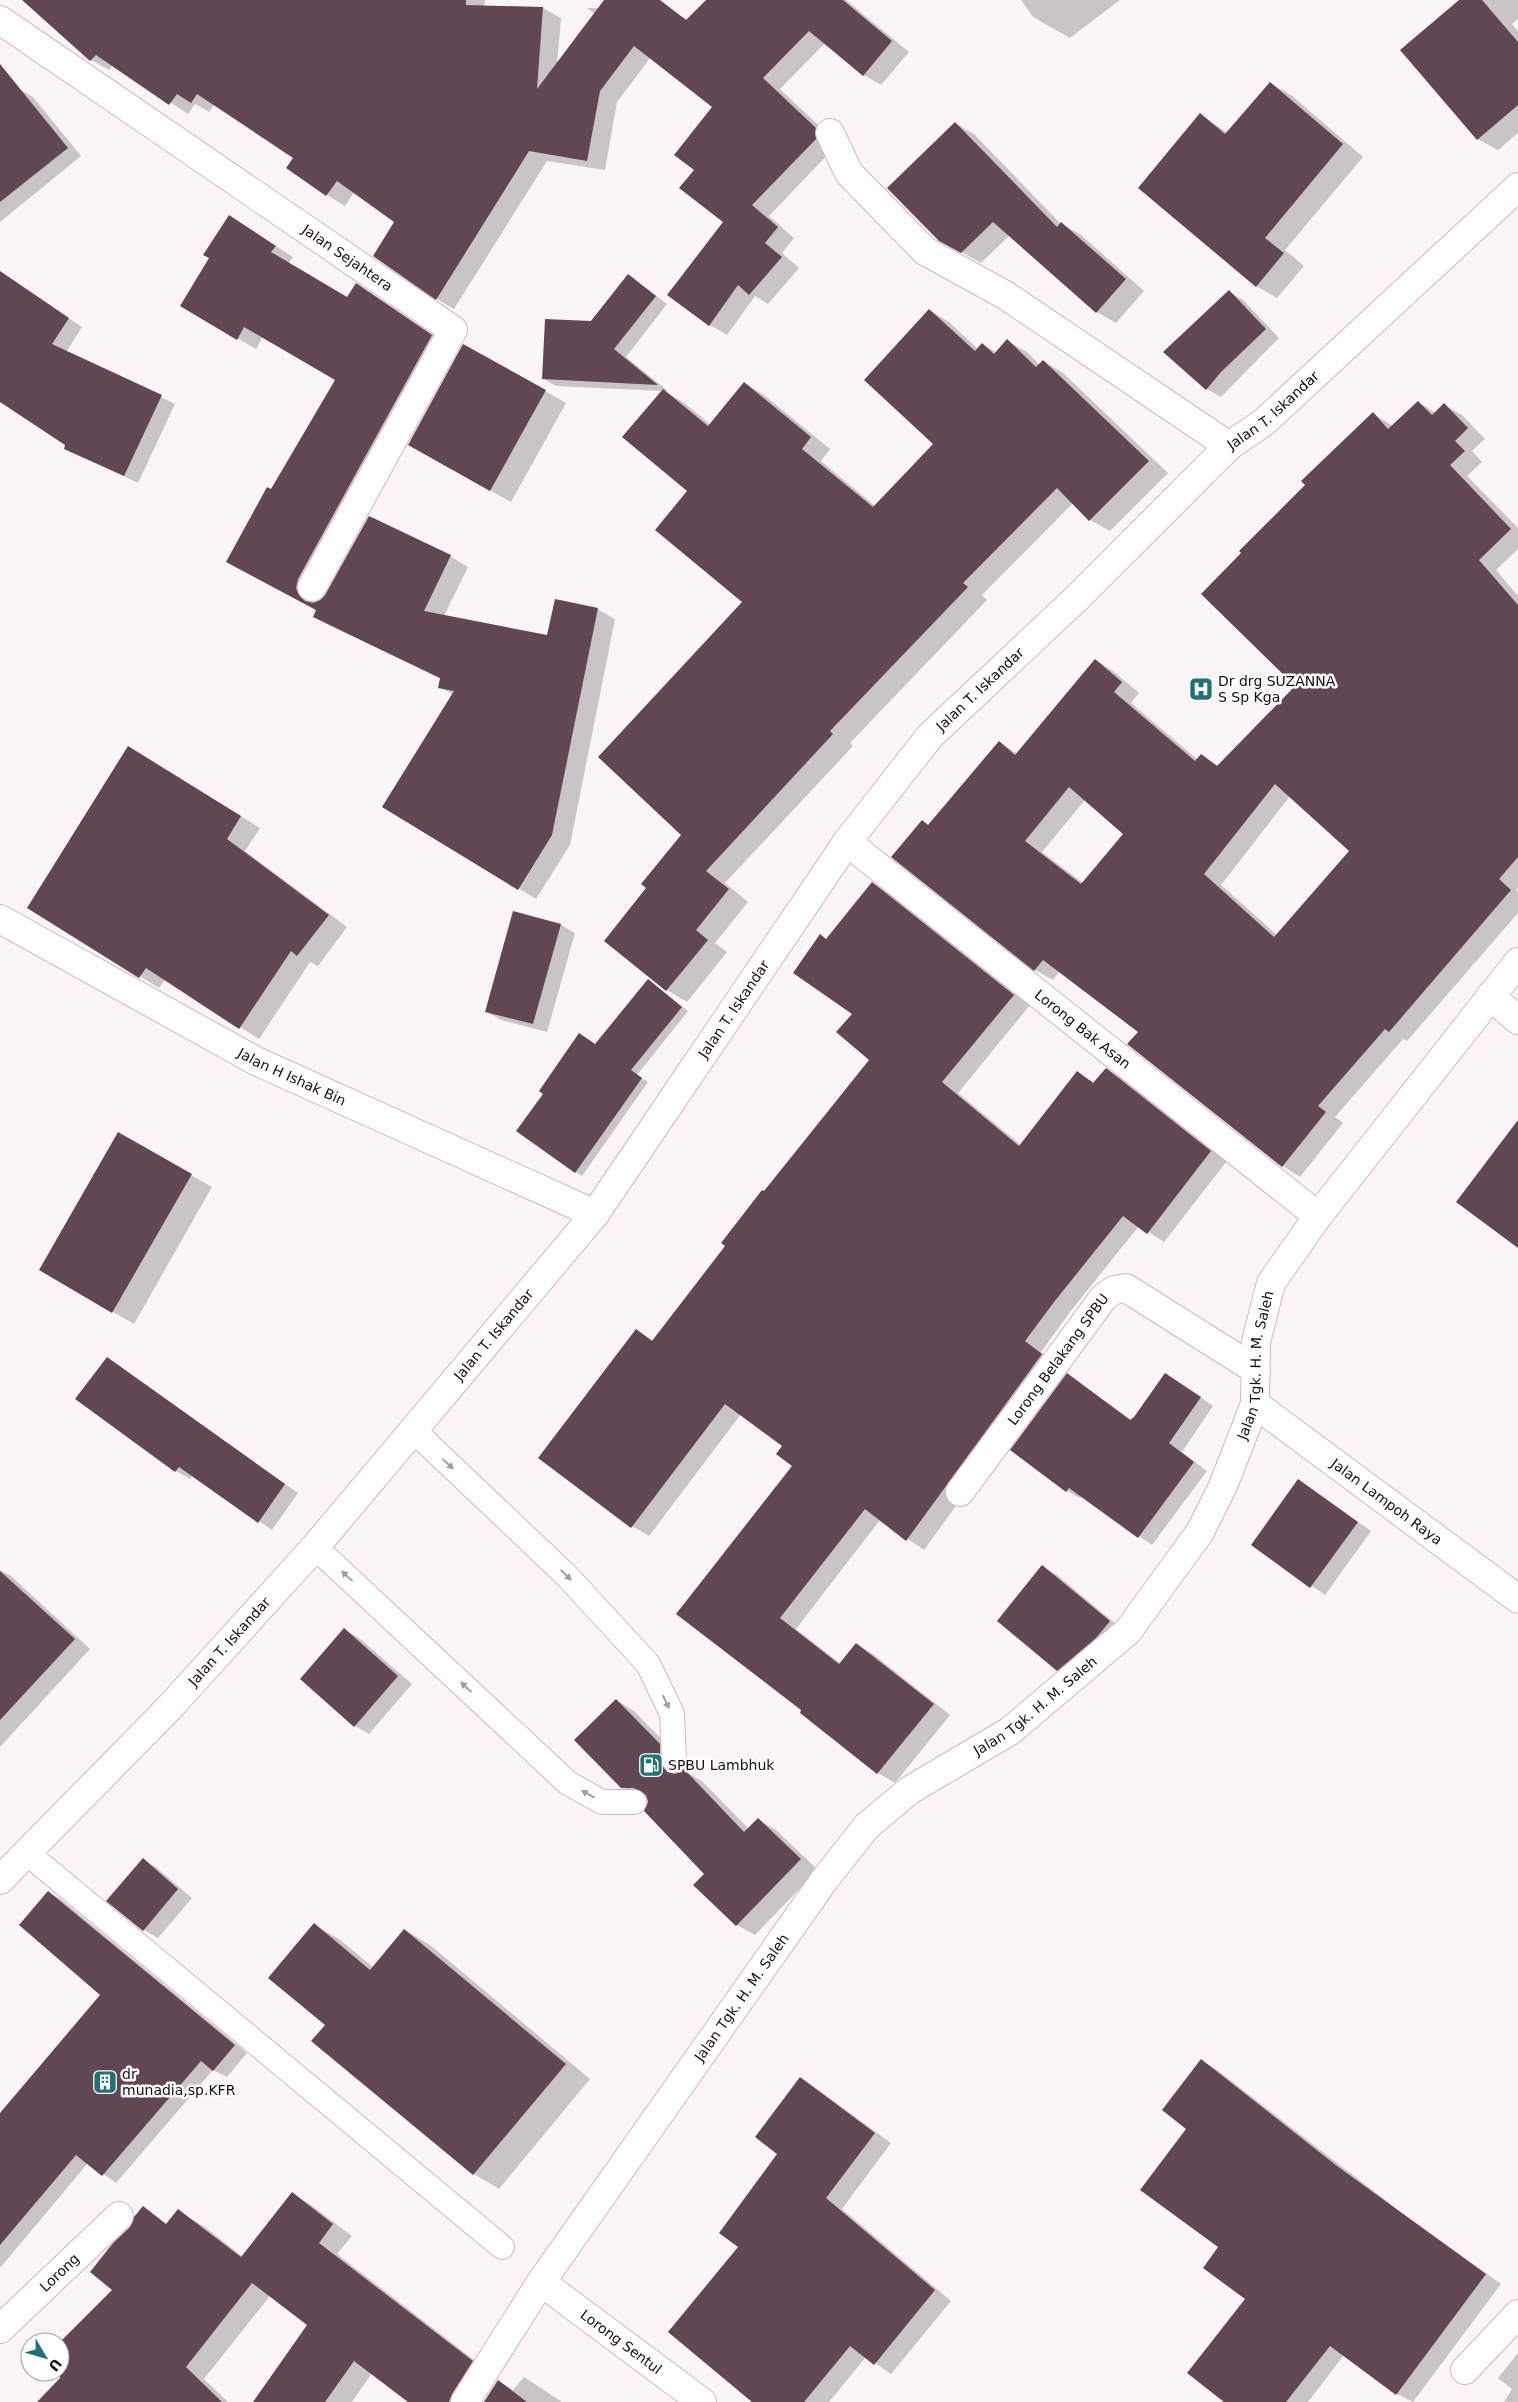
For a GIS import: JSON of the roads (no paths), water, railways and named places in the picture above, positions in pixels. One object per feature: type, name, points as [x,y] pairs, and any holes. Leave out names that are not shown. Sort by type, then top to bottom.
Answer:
[{"type":"street","name":"Jalan Sejahtera","points":[[0,20],[453,330],[312,587]]},
{"type":"street","points":[[830,133],[849,173],[925,251],[1005,295],[1228,446]]},
{"type":"street","name":"Jalan T. Iskandar","points":[[0,1880],[169,1708],[315,1547],[595,1214],[847,842],[930,736],[1078,596],[1228,446],[1264,422],[1518,187]]},
{"type":"street","name":"Lorong Bak Asan","points":[[847,842],[1318,1216]]},
{"type":"street","name":"Jalan H Ishak Bin","points":[[0,919],[256,1061],[595,1214]]},
{"type":"street","name":"Jalan Tgk. H. M. Saleh","points":[[465,2402],[541,2282],[825,1879],[867,1826],[910,1790],[1010,1731],[1128,1631],[1200,1532],[1223,1486],[1255,1404],[1256,1342],[1271,1283],[1318,1216],[1518,962]]},
{"type":"street","points":[[1490,996],[1518,1020]]},
{"type":"street","name":"Lorong Belakang SPBU","points":[[960,1492],[1104,1297],[1114,1290],[1126,1288],[1256,1370]]},
{"type":"street","name":"Jalan Lampoh Raya","points":[[1255,1404],[1518,1599]]},
{"type":"street","name":"Lorong","points":[[0,2329],[119,2216]]},
{"type":"street","name":"Lorong Sentul","points":[[541,2282],[702,2402]]},
{"type":"street","points":[[1464,2370],[1518,2314]]},
{"type":"lane","points":[[413,1430],[567,1576],[648,1664],[672,1714],[674,1760]]},
{"type":"lane","points":[[315,1547],[568,1783],[602,1802],[634,1802]]},
{"type":"lane","points":[[27,1853],[502,2247]]},
{"type":"place","name":"Dr drg SUZANNA S Sp Kga","points":[[1201,689]]},
{"type":"place","name":"SPBU Lambhuk","points":[[651,1765]]},
{"type":"place","name":"dr munadia,sp.KFR","points":[[105,2082]]}]
